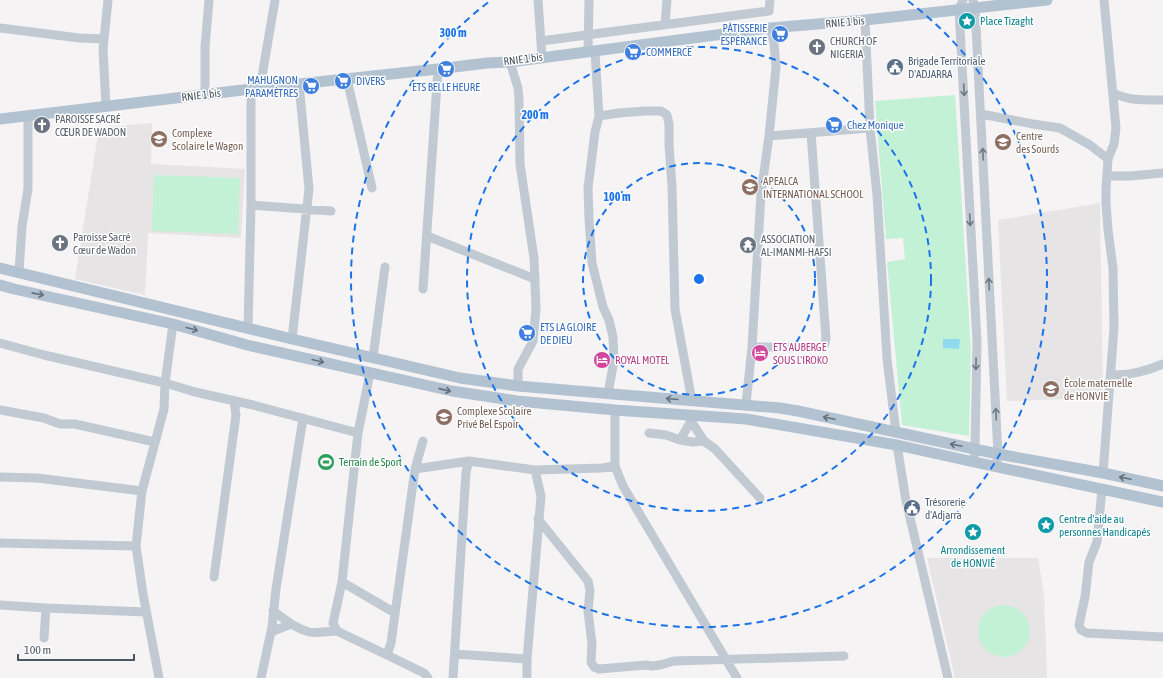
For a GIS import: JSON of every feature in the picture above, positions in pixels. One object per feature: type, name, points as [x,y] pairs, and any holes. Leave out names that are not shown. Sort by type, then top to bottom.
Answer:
[{"type":"main road","name":"RNIE 1 bis","points":[[0,119],[255,88],[488,63],[510,62],[770,28],[865,20],[961,5],[1046,0]]},
{"type":"main road","points":[[0,268],[460,378],[518,386],[692,401],[746,404],[798,411],[998,454],[1103,473],[1163,486]]},
{"type":"main road","points":[[0,285],[173,324],[247,345],[452,391],[517,401],[690,418],[746,420],[897,445],[1163,502]]},
{"type":"street","points":[[106,107],[103,49],[108,0]]},
{"type":"street","points":[[205,94],[205,47],[209,0]]},
{"type":"street","points":[[248,328],[250,205],[255,88],[275,0]]},
{"type":"street","points":[[538,0],[542,57]]},
{"type":"street","points":[[589,0],[589,34],[599,116],[588,188],[592,263],[613,337],[614,360],[608,394]]},
{"type":"street","points":[[666,24],[667,0]]},
{"type":"street","points":[[541,41],[769,11],[770,0]]},
{"type":"street","points":[[1103,473],[1114,328],[1113,268],[1106,203],[1108,160],[1114,144],[1116,128],[1104,0]]},
{"type":"street","points":[[974,4],[998,454],[996,467]]},
{"type":"street","points":[[961,5],[977,342],[974,462]]},
{"type":"street","points":[[865,20],[870,128],[877,195],[887,359],[896,432]]},
{"type":"street","points":[[0,28],[79,38],[104,39]]},
{"type":"street","points":[[746,404],[752,347],[761,194],[776,67],[774,43],[770,28]]},
{"type":"street","points":[[510,62],[518,88],[520,164],[534,258],[536,309],[533,341],[518,369],[518,386]]},
{"type":"street","points":[[423,289],[438,69]]},
{"type":"street","points":[[347,79],[372,188]]},
{"type":"street","points":[[292,339],[309,189],[299,84]]},
{"type":"street","points":[[1113,93],[1124,98],[1163,100]]},
{"type":"street","points":[[599,116],[645,111],[661,111],[667,115],[669,124],[672,186],[675,309],[692,401]]},
{"type":"street","points":[[981,114],[1060,128],[1090,145],[1108,160]]},
{"type":"street","points":[[19,272],[22,226],[28,189],[28,115]]},
{"type":"street","points":[[769,136],[870,128]]},
{"type":"street","points":[[752,347],[820,347],[825,344],[826,330],[811,133]]},
{"type":"street","points":[[1108,176],[1163,173]]},
{"type":"street","points":[[250,205],[331,211]]},
{"type":"street","points":[[427,236],[535,279]]},
{"type":"street","points":[[373,357],[385,267]]},
{"type":"street","points":[[159,678],[146,612],[136,546],[142,491],[164,409],[165,383],[173,324]]},
{"type":"street","points":[[977,342],[992,341]]},
{"type":"street","points":[[0,343],[64,360],[165,383],[358,433]]},
{"type":"street","points":[[1111,374],[1125,374],[1163,364]]},
{"type":"street","points":[[337,631],[333,623],[342,582],[358,433],[370,373]]},
{"type":"street","points":[[214,576],[236,415],[234,401]]},
{"type":"street","points":[[236,415],[246,404]]},
{"type":"street","points":[[0,410],[44,418],[60,424],[76,424],[155,442]]},
{"type":"street","points":[[615,410],[615,466],[623,486],[737,678]]},
{"type":"street","points":[[261,678],[271,632],[277,581],[303,418]]},
{"type":"street","points":[[680,440],[690,418]]},
{"type":"street","points":[[690,418],[704,441],[715,449],[760,498]]},
{"type":"street","points":[[649,433],[666,435],[680,440],[693,442],[704,441]]},
{"type":"street","points":[[387,655],[395,613],[415,469],[423,441]]},
{"type":"street","points":[[897,445],[906,501],[948,678]]},
{"type":"street","points":[[415,469],[469,461],[535,470],[602,468],[615,466]]},
{"type":"street","points":[[453,678],[466,472],[469,461]]},
{"type":"street","points":[[459,463],[466,472]]},
{"type":"street","points":[[527,678],[527,659],[541,496],[535,470]]},
{"type":"street","points":[[0,477],[37,478],[142,491]]},
{"type":"street","points":[[1102,489],[1097,542],[1089,562],[1085,596],[1078,625],[1087,633],[1163,637]]},
{"type":"street","points":[[538,519],[588,581],[590,590],[588,610],[592,644],[591,662],[594,667],[599,669],[656,665],[674,661],[727,661],[844,656]]},
{"type":"street","points":[[0,543],[136,546]]},
{"type":"street","points":[[342,582],[395,613]]},
{"type":"street","points":[[0,605],[146,612]]},
{"type":"street","points":[[44,638],[46,608]]},
{"type":"street","points":[[273,611],[291,624],[309,632],[337,631],[424,673],[428,678]]},
{"type":"street","points":[[271,632],[291,624]]},
{"type":"street","points":[[455,654],[527,659]]},
{"type":"shaded area","points":[[152,123],[151,164],[245,169],[241,238],[148,233],[145,295],[75,279],[99,128]]},
{"type":"shaded area","points":[[1100,203],[1103,398],[1007,401],[998,220]]},
{"type":"shaded area","points":[[927,558],[1038,558],[1044,595],[1047,678],[955,678]]},
{"type":"green space","points":[[955,95],[971,351],[969,436],[902,425],[887,262],[905,259],[903,238],[886,239],[875,101]]},
{"type":"green space","points":[[154,175],[240,178],[238,234],[152,231]]},
{"type":"green space","points":[[1004,605],[1014,607],[1022,613],[1028,621],[1030,631],[1028,641],[1022,649],[1014,655],[1004,657],[994,655],[986,649],[980,641],[978,631],[980,621],[986,613],[994,607]]},
{"type":"water","points":[[943,339],[960,339],[959,349],[943,348]]},
{"type":"place","name":"Place Tizaght","points":[[967,21]]},
{"type":"place","name":"PÂTISSERIE ESPÉRANCE","points":[[780,34]]},
{"type":"place","name":"CHURCH OF NIGERIA","points":[[817,47]]},
{"type":"place","name":"COMMERCE","points":[[633,52]]},
{"type":"place","name":"Brigade Territoriale D'ADJARRA","points":[[895,67]]},
{"type":"place","name":"ETS BELLE HEURE","points":[[446,69]]},
{"type":"place","name":"DIVERS","points":[[343,81]]},
{"type":"place","name":"MAHUGNON PARAMÈTRES","points":[[311,86]]},
{"type":"place","name":"PAROISSE SACRÉ CŒUR DE WADON","points":[[42,125]]},
{"type":"place","name":"Chez Monique","points":[[834,125]]},
{"type":"place","name":"Complexe Scolaire le Wagon","points":[[159,139]]},
{"type":"place","name":"Centre des Sourds","points":[[1003,142]]},
{"type":"place","name":"APEALCA INTERNATIONAL SCHOOL","points":[[750,187]]},
{"type":"place","name":"Paroisse Sacré Cœur de Wadon","points":[[60,243]]},
{"type":"place","name":"ASSOCIATION AL-IMANMI-HAFSI","points":[[748,245]]},
{"type":"place","name":"ETS LA GLOIRE DE DIEU","points":[[527,333]]},
{"type":"place","name":"ETS AUBERGE SOUS L'IROKO","points":[[760,353]]},
{"type":"place","name":"ROYAL MOTEL","points":[[602,360]]},
{"type":"place","name":"École maternelle de HONVIE","points":[[1051,389]]},
{"type":"place","name":"Complexe Scolaire Privé Bel Espoir","points":[[444,417]]},
{"type":"place","name":"Terrain de Sport","points":[[326,462]]},
{"type":"place","name":"Trésorerie d'Adjarra","points":[[912,508]]},
{"type":"place","name":"Centre d'aide au personnes Handicapés","points":[[1046,525]]},
{"type":"place","name":"Arrondissement de HONVIÉ","points":[[973,532]]}]
